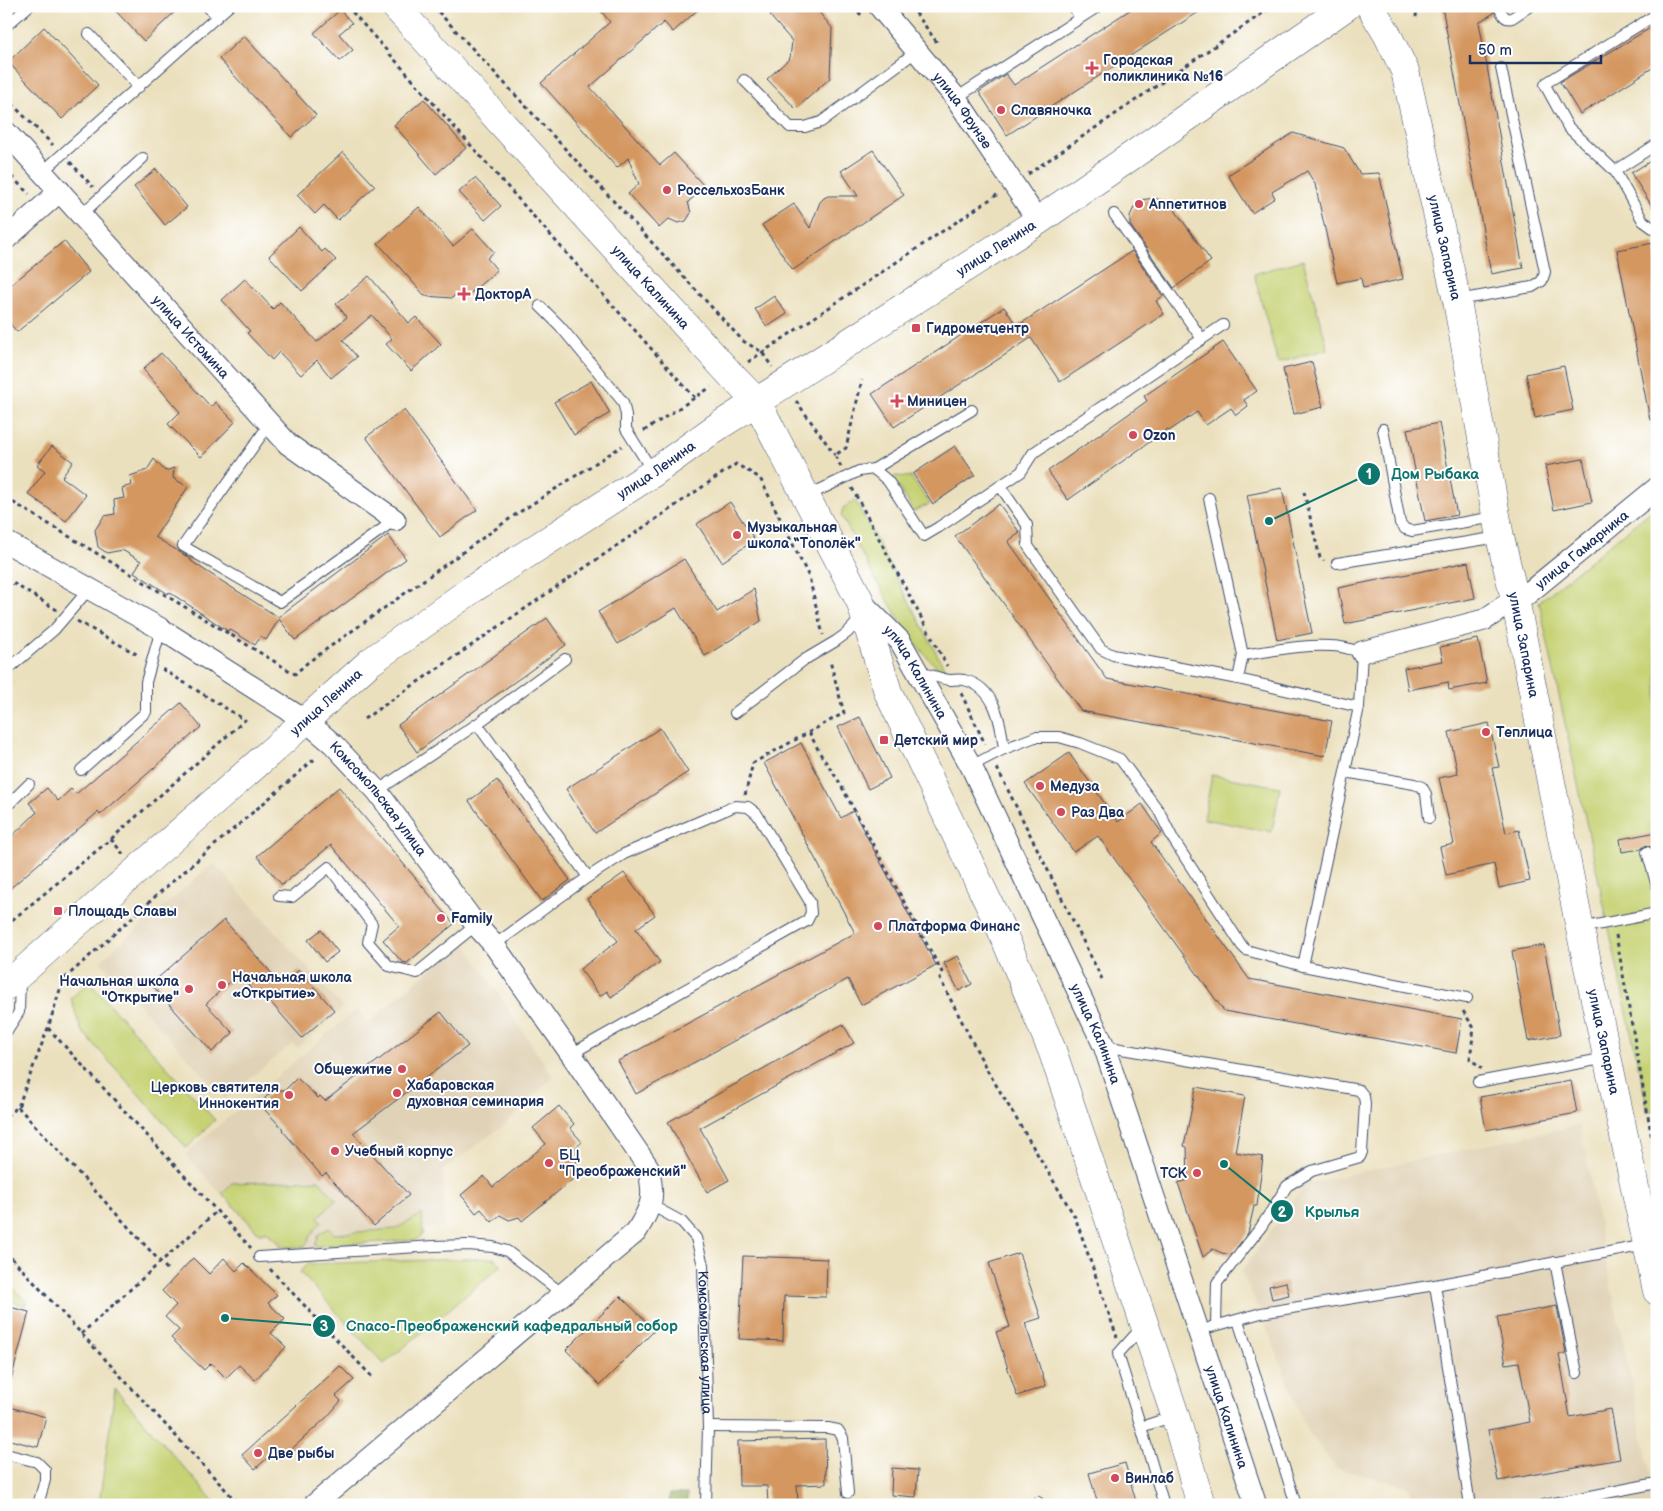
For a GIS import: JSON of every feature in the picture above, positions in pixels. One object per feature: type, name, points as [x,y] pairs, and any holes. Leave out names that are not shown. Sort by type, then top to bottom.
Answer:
[{"type":"main road","name":"улица Калинина","points":[[395,6],[757,402],[807,496],[862,607],[888,692],[1001,929],[1052,1050],[1175,1415],[1201,1505]]},
{"type":"main road","name":"улица Ленина","points":[[13,980],[378,656],[474,588],[653,473],[714,429],[1038,221],[1347,6]]},
{"type":"main road","name":"улица Запарина","points":[[1370,6],[1387,34],[1405,71],[1457,301],[1498,527],[1515,599],[1580,929],[1652,1244],[1657,1291]]},
{"type":"street","name":"улица Фрунзе","points":[[879,6],[956,98],[1038,221]]},
{"type":"street","name":"улица Истомина","points":[[6,132],[288,444],[395,520]]},
{"type":"street","points":[[6,239],[60,191]]},
{"type":"street","name":"улица Гамарника","points":[[1362,652],[1484,620],[1515,599],[1521,599],[1657,488]]},
{"type":"street","name":"Комсомольская улица","points":[[6,542],[161,629],[306,721],[333,744],[377,791],[476,925],[494,945],[571,1054],[648,1167],[652,1187],[651,1205]]},
{"type":"street","name":"улица Калинина","points":[[862,607],[900,641],[971,766],[1104,1046],[1207,1328],[1256,1505]]},
{"type":"street","points":[[314,1505],[636,1232],[651,1205]]},
{"type":"lane","points":[[6,26],[29,6]]},
{"type":"lane","points":[[207,6],[217,17]]},
{"type":"lane","points":[[42,172],[229,6]]},
{"type":"lane","points":[[1073,6],[1080,18]]},
{"type":"lane","points":[[956,98],[1099,6]]},
{"type":"lane","points":[[1500,9],[1505,18],[1508,19],[1530,6]]},
{"type":"lane","points":[[1657,14],[1546,83],[1568,127],[1616,171],[1643,221],[1657,231]]},
{"type":"lane","points":[[89,34],[139,87]]},
{"type":"lane","points":[[744,80],[790,127],[805,128],[821,122],[917,51]]},
{"type":"lane","points":[[1457,301],[1532,287],[1542,281],[1546,272],[1500,68]]},
{"type":"lane","points":[[1616,171],[1657,144]]},
{"type":"lane","points":[[81,215],[143,158]]},
{"type":"lane","points":[[1114,214],[1202,339]]},
{"type":"lane","points":[[540,306],[560,326],[623,402],[626,415],[626,429],[653,473]]},
{"type":"lane","points":[[874,470],[888,481],[924,536],[1021,472],[1033,452],[1223,325]]},
{"type":"lane","points":[[807,496],[859,471],[874,470],[972,410]]},
{"type":"lane","points":[[270,423],[183,546],[280,602],[395,520]]},
{"type":"lane","points":[[1383,429],[1400,523],[1405,529],[1412,531],[1498,527]]},
{"type":"lane","points":[[1000,486],[1027,525],[1028,546],[1101,649],[1113,654],[1238,679],[1359,707]]},
{"type":"lane","points":[[1209,498],[1243,655],[1238,679]]},
{"type":"lane","points":[[1337,563],[1498,527]]},
{"type":"lane","points":[[6,671],[54,630],[90,588]]},
{"type":"lane","points":[[735,713],[804,660],[847,633],[862,607]]},
{"type":"lane","points":[[81,770],[146,712],[146,682],[161,629]]},
{"type":"lane","points":[[1243,655],[1301,646],[1322,645],[1362,652],[1359,707],[1303,966]]},
{"type":"lane","points":[[377,791],[477,724],[565,659]]},
{"type":"lane","points":[[918,672],[949,680],[964,680],[980,686],[999,716],[1004,749]]},
{"type":"lane","points":[[477,724],[588,877]]},
{"type":"lane","points":[[971,766],[1004,749],[1035,737],[1060,737],[1120,760],[1159,810],[1173,839],[1246,950],[1254,954],[1303,966],[1467,998]]},
{"type":"lane","points":[[1345,772],[1414,784],[1422,788],[1426,794],[1429,818]]},
{"type":"lane","points":[[6,806],[29,784]]},
{"type":"lane","points":[[494,945],[588,877],[624,854],[734,806],[748,807],[757,814],[810,902],[811,913],[807,921],[571,1054]]},
{"type":"lane","points":[[1647,852],[1657,886]]},
{"type":"lane","points":[[279,896],[292,897],[329,867],[372,924],[368,942],[390,966],[417,973],[476,925]]},
{"type":"lane","points":[[1580,929],[1657,914]]},
{"type":"lane","points":[[6,1032],[19,1012],[13,980]]},
{"type":"lane","points":[[1104,1046],[1359,1090],[1364,1096],[1362,1152],[1360,1157],[1312,1171],[1288,1186],[1260,1227],[1217,1283],[1207,1328],[1262,1313],[1435,1284],[1652,1244]]},
{"type":"lane","points":[[1478,1082],[1608,1058]]},
{"type":"lane","name":"Комсомольская улица","points":[[651,1205],[682,1222],[696,1238],[703,1265],[708,1427],[706,1505]]},
{"type":"lane","points":[[259,1257],[442,1246],[468,1245],[493,1247],[507,1251],[563,1294]]},
{"type":"lane","points":[[1555,1262],[1578,1372]]},
{"type":"lane","points":[[1435,1284],[1470,1505]]},
{"type":"lane","points":[[1238,1320],[1296,1505]]},
{"type":"lane","points":[[1144,1324],[1118,1354],[1164,1505]]},
{"type":"lane","points":[[1140,1427],[1175,1415]]},
{"type":"lane","points":[[708,1427],[828,1428],[838,1430],[842,1438],[848,1493]]},
{"type":"lane","points":[[6,1454],[38,1462],[45,1470],[45,1480],[38,1505]]},
{"type":"lane","points":[[1544,1505],[1657,1483]]},
{"type":"path","points":[[6,498],[295,674],[307,663],[516,515],[695,398],[347,6]]},
{"type":"path","points":[[433,6],[744,342],[762,352]]},
{"type":"path","points":[[1416,17],[1417,6]]},
{"type":"path","points":[[6,171],[42,207]]},
{"type":"path","points":[[808,416],[835,456]]},
{"type":"path","points":[[364,719],[736,464],[760,478],[809,577],[844,713],[753,763],[742,806]]},
{"type":"path","points":[[1304,492],[1320,558],[1327,564],[1337,563]]},
{"type":"path","points":[[6,579],[66,616],[151,662],[245,720],[110,838],[6,925]]},
{"type":"path","points":[[809,732],[821,755],[838,780],[942,972],[940,979],[986,1068],[1075,1217],[1121,1350]]},
{"type":"path","points":[[6,1116],[18,1107],[48,1028],[63,980],[158,894],[317,757]]},
{"type":"path","points":[[1613,922],[1657,1166]]},
{"type":"path","points":[[1456,996],[1463,1012],[1474,1028],[1470,1059],[1497,1079]]},
{"type":"path","points":[[48,1028],[374,1379]]},
{"type":"path","points":[[18,1107],[167,1269]]},
{"type":"path","points":[[81,1334],[217,1211]]},
{"type":"path","points":[[6,1252],[236,1501]]},
{"type":"shaded area","name":"Начальная школа «Открытие»","points":[[214,863],[343,1008],[297,1048],[293,1043],[225,1099],[100,961]]},
{"type":"shaded area","name":"Хабаровская духовная семинария","points":[[465,943],[553,1077],[509,1121],[443,1170],[444,1226],[385,1238],[383,1243],[284,1250],[266,1234],[259,1236],[185,1154],[357,1009],[367,1024],[420,978]]},
{"type":"shaded area","points":[[1580,1125],[1604,1252],[1657,1505],[1414,1505],[1410,1487],[1336,1468],[1306,1429],[1261,1313],[1241,1272],[1305,1184]]},
{"type":"green space","points":[[1303,260],[1328,349],[1278,363],[1254,274]]},
{"type":"green space","points":[[895,476],[911,477],[930,504],[914,511],[893,478]]},
{"type":"green space","points":[[855,500],[947,673],[934,664],[919,648],[904,626],[841,515],[843,508]]},
{"type":"green space","points":[[1657,506],[1657,1110],[1648,1111],[1539,602]]},
{"type":"green space","points":[[1212,775],[1280,787],[1272,832],[1204,819]]},
{"type":"green space","points":[[89,982],[215,1120],[187,1148],[81,1030],[71,998]]},
{"type":"green space","points":[[319,1180],[336,1200],[318,1217],[322,1222],[304,1247],[284,1247],[266,1231],[259,1233],[222,1193],[232,1183]]},
{"type":"green space","points":[[422,1214],[423,1234],[416,1240],[315,1246],[319,1234],[329,1228],[334,1234],[395,1229]]},
{"type":"green space","points":[[494,1258],[502,1265],[384,1364],[300,1272],[307,1264]]},
{"type":"green space","points":[[6,1281],[27,1302],[25,1305],[6,1300]]},
{"type":"green space","points":[[115,1389],[217,1505],[99,1505]]},
{"type":"green space","points":[[670,1494],[687,1494],[687,1505],[669,1505]]},
{"type":"building","points":[[111,6],[181,6],[144,41]]},
{"type":"building","points":[[597,6],[702,6],[673,32],[664,22],[590,87],[660,165],[674,153],[705,187],[688,202],[691,213],[686,221],[678,223],[669,219],[659,228],[628,194],[639,184],[628,158],[617,168],[541,83],[610,22]]},
{"type":"building","points":[[781,6],[814,6],[832,28],[830,78],[796,109],[767,79],[790,58],[792,41],[770,16]]},
{"type":"building","points":[[1136,6],[1208,6],[1007,135],[979,92],[1006,74],[1014,85]]},
{"type":"building","points":[[1442,6],[1494,6],[1494,13],[1479,22],[1523,268],[1491,274]]},
{"type":"building","points":[[340,10],[352,23],[339,34],[353,50],[340,61],[314,33]]},
{"type":"building","points":[[1657,24],[1657,65],[1580,114],[1560,82]]},
{"type":"building","points":[[44,27],[98,85],[62,119],[8,62]]},
{"type":"building","points":[[244,36],[316,115],[291,137],[219,59]]},
{"type":"building","points":[[424,99],[466,148],[436,174],[394,125]]},
{"type":"building","points":[[1293,133],[1344,148],[1360,174],[1379,173],[1403,279],[1363,288],[1361,278],[1337,283],[1315,184],[1307,171],[1272,192],[1275,198],[1252,213],[1228,175]]},
{"type":"building","points":[[873,150],[904,195],[793,270],[762,225],[794,204],[810,228],[820,202],[824,198],[828,196],[858,196],[841,171]]},
{"type":"building","points":[[343,152],[375,186],[338,220],[324,205],[315,214],[297,195]]},
{"type":"building","points":[[1657,157],[1657,214],[1631,173]]},
{"type":"building","points":[[156,169],[187,207],[165,225],[134,187]]},
{"type":"building","points":[[475,178],[501,206],[485,220],[459,192]]},
{"type":"building","points":[[1155,198],[1172,206],[1211,261],[1174,288],[1130,225],[1130,216],[1136,203],[1140,200]]},
{"type":"building","points":[[419,207],[453,246],[473,229],[494,252],[487,258],[497,270],[464,299],[458,293],[452,298],[425,296],[378,243]]},
{"type":"building","points":[[299,227],[322,252],[325,249],[336,260],[302,291],[269,256]]},
{"type":"building","points":[[64,241],[89,272],[17,332],[6,319],[6,289]]},
{"type":"building","points":[[1654,243],[1657,257],[1657,420],[1650,420],[1617,250]]},
{"type":"building","points":[[1132,251],[1163,296],[1156,301],[1164,314],[1060,382],[1031,338],[894,427],[872,394],[1004,307],[1017,326]]},
{"type":"building","points":[[369,276],[409,323],[416,317],[441,344],[411,371],[386,344],[392,339],[372,315],[343,340],[357,357],[331,378],[317,360],[301,375],[279,352],[272,360],[247,333],[250,331],[222,300],[245,279],[273,309],[280,302],[317,342],[347,317],[336,304]]},
{"type":"building","points":[[774,296],[787,314],[767,327],[755,309]]},
{"type":"building","points":[[1223,342],[1257,391],[1244,400],[1248,406],[1236,415],[1231,408],[1206,425],[1197,412],[1169,431],[1168,429],[1068,500],[1048,471],[1147,401],[1144,396]]},
{"type":"building","points":[[161,353],[211,407],[215,402],[235,422],[201,457],[168,424],[180,412],[143,369]]},
{"type":"building","points":[[1312,362],[1323,407],[1294,414],[1283,369]]},
{"type":"building","points":[[1564,366],[1573,410],[1535,418],[1526,374]]},
{"type":"building","points":[[591,381],[610,413],[574,435],[554,402]]},
{"type":"building","points":[[404,410],[477,510],[440,537],[366,437]]},
{"type":"building","points":[[1439,423],[1457,515],[1425,521],[1407,429]]},
{"type":"building","points":[[52,446],[73,462],[62,477],[86,495],[66,521],[28,494],[45,471],[37,465]]},
{"type":"building","points":[[955,446],[975,475],[933,504],[913,474]]},
{"type":"building","points":[[154,459],[165,471],[174,468],[173,478],[188,487],[155,537],[278,617],[388,535],[406,559],[295,640],[279,619],[266,640],[261,636],[255,645],[229,629],[228,631],[169,592],[168,594],[134,572],[141,561],[122,550],[107,553],[98,547],[95,530],[104,516],[115,514],[114,500],[124,498],[122,488],[132,485],[130,476],[147,470]]},
{"type":"building","points":[[1583,459],[1592,502],[1554,510],[1545,466]]},
{"type":"building","points":[[1282,488],[1312,633],[1277,640],[1247,495]]},
{"type":"building","name":"Музыкальная школа “Тополёк\"","points":[[730,502],[755,540],[722,562],[697,524]]},
{"type":"building","points":[[999,504],[1020,533],[1008,541],[1107,679],[1332,721],[1325,756],[1081,711],[955,536]]},
{"type":"building","points":[[684,559],[717,612],[754,589],[761,621],[705,656],[676,608],[618,644],[598,612]]},
{"type":"building","points":[[1468,562],[1475,598],[1345,624],[1338,588]]},
{"type":"building","points":[[547,618],[566,645],[417,752],[398,725]]},
{"type":"building","points":[[1478,639],[1487,683],[1449,690],[1448,682],[1408,690],[1404,668],[1443,661],[1440,647]]},
{"type":"building","points":[[181,703],[201,727],[100,815],[98,812],[6,892],[6,842],[37,812],[29,803],[47,788],[58,801],[71,789],[76,794]]},
{"type":"building","points":[[860,717],[890,778],[868,789],[838,727]]},
{"type":"building","points":[[1489,723],[1499,767],[1492,768],[1506,833],[1519,830],[1530,881],[1499,888],[1494,864],[1446,875],[1440,847],[1454,844],[1439,778],[1458,774],[1449,732]]},
{"type":"building","points":[[660,728],[688,772],[595,833],[566,789]]},
{"type":"building","points":[[801,743],[841,818],[853,811],[936,965],[861,1005],[848,979],[636,1094],[618,1061],[855,933],[764,763]]},
{"type":"building","points":[[1069,753],[1118,822],[1142,804],[1162,833],[1151,842],[1249,979],[1462,1019],[1456,1053],[1224,1011],[1098,836],[1074,852],[1025,784]]},
{"type":"building","points":[[497,780],[570,880],[542,901],[469,801]]},
{"type":"building","points":[[339,787],[454,924],[407,963],[402,962],[383,940],[399,926],[331,845],[282,885],[257,856]]},
{"type":"building","points":[[1657,832],[1657,846],[1651,847],[1646,845],[1641,849],[1622,852],[1620,839]]},
{"type":"building","points":[[624,873],[655,915],[636,929],[660,962],[611,997],[607,991],[600,996],[580,969],[618,941],[587,899]]},
{"type":"building","name":"Начальная школа \"Открытие\"","points":[[224,920],[282,985],[299,970],[334,1010],[302,1038],[260,990],[256,994],[238,974],[206,1004],[233,1033],[212,1052],[151,984]]},
{"type":"building","points":[[321,930],[338,952],[325,962],[308,940]]},
{"type":"building","points":[[1544,945],[1560,1035],[1528,1041],[1512,951]]},
{"type":"building","points":[[958,956],[972,984],[959,991],[944,963]]},
{"type":"building","points":[[441,1012],[468,1046],[353,1133],[409,1195],[374,1226],[326,1173],[322,1176],[282,1130],[265,1110],[265,1098],[273,1090],[285,1090],[297,1078],[318,1098],[320,1096],[325,1101]]},
{"type":"building","points":[[843,1024],[854,1043],[700,1128],[729,1180],[707,1192],[668,1122]]},
{"type":"building","points":[[1571,1081],[1577,1113],[1486,1130],[1480,1097]]},
{"type":"building","points":[[1196,1087],[1245,1096],[1235,1152],[1263,1157],[1257,1206],[1254,1206],[1248,1233],[1231,1255],[1213,1249],[1203,1257],[1178,1183],[1188,1180],[1187,1147],[1184,1146]]},
{"type":"building","name":"БЦ \"Преображенский\"","points":[[559,1106],[574,1124],[570,1128],[582,1142],[576,1147],[578,1158],[573,1169],[578,1175],[522,1221],[519,1217],[509,1220],[500,1215],[492,1222],[481,1209],[476,1213],[461,1195],[484,1176],[493,1187],[546,1144],[533,1128]]},
{"type":"building","points":[[1019,1253],[1041,1318],[1025,1323],[1046,1386],[1017,1396],[996,1332],[1010,1327],[989,1263]]},
{"type":"building","points":[[743,1256],[827,1259],[826,1297],[784,1296],[783,1341],[739,1339]]},
{"type":"building","points":[[193,1258],[209,1274],[224,1258],[236,1271],[244,1263],[277,1295],[268,1303],[285,1319],[271,1333],[286,1347],[255,1380],[239,1365],[226,1378],[211,1363],[204,1370],[171,1338],[179,1330],[165,1317],[176,1305],[162,1291]]},
{"type":"building","points":[[1286,1282],[1289,1295],[1272,1299],[1269,1286]]},
{"type":"building","points":[[620,1296],[655,1330],[600,1385],[566,1350]]},
{"type":"building","points":[[6,1306],[29,1312],[11,1380],[6,1379]]},
{"type":"building","points":[[1557,1306],[1566,1353],[1559,1354],[1570,1417],[1611,1409],[1620,1459],[1498,1481],[1488,1430],[1530,1422],[1519,1362],[1506,1364],[1497,1317]]},
{"type":"building","points":[[340,1366],[354,1380],[336,1396],[341,1401],[327,1417],[294,1447],[277,1458],[273,1453],[255,1469],[242,1455]]},
{"type":"building","points":[[6,1406],[46,1417],[38,1447],[6,1439]]},
{"type":"building","points":[[825,1439],[826,1484],[797,1485],[798,1505],[768,1505],[767,1486],[739,1486],[738,1441]]},
{"type":"building","points":[[1125,1463],[1137,1505],[1098,1505],[1089,1473]]},
{"type":"building","points":[[892,1468],[918,1470],[916,1497],[891,1495]]},
{"type":"place","name":"Городская поликлиника №16","points":[[1092,68]]},
{"type":"place","name":"Славяночка","points":[[1001,110]]},
{"type":"place","name":"РоссельхозБанк","points":[[667,190]]},
{"type":"place","name":"Аппетитнов","points":[[1139,204]]},
{"type":"place","name":"ДокторА","points":[[464,294]]},
{"type":"place","name":"Гидрометцентр","points":[[916,328]]},
{"type":"place","name":"Миницен","points":[[897,401]]},
{"type":"place","name":"Ozon","points":[[1133,435]]},
{"type":"place","name":"Дом Рыбака","points":[[1269,521]]},
{"type":"place","name":"Музыкальная школа “Тополёк\"","points":[[737,535]]},
{"type":"place","name":"Теплица","points":[[1486,732]]},
{"type":"place","name":"Детский мир","points":[[884,740]]},
{"type":"place","name":"Медуза","points":[[1040,786]]},
{"type":"place","name":"Раз Два","points":[[1061,812]]},
{"type":"place","name":"Площадь Славы","points":[[58,911]]},
{"type":"place","name":"Family","points":[[441,918]]},
{"type":"place","name":"Платформа Финанс","points":[[878,926]]},
{"type":"place","name":"Начальная школа «Открытие»","points":[[222,985]]},
{"type":"place","name":"Начальная школа \"Открытие\"","points":[[189,989]]},
{"type":"place","name":"Общежитие","points":[[402,1069]]},
{"type":"place","name":"Хабаровская духовная семинария","points":[[397,1093]]},
{"type":"place","name":"Церковь святителя Иннокентия","points":[[289,1095]]},
{"type":"place","name":"Учебный корпус","points":[[335,1151]]},
{"type":"place","name":"БЦ \"Преображенский\"","points":[[549,1163]]},
{"type":"place","name":"Крылья","points":[[1224,1164]]},
{"type":"place","name":"ТСК","points":[[1197,1173]]},
{"type":"place","name":"Спасо-Преображенский кафедральный собор","points":[[225,1318]]},
{"type":"place","name":"Две рыбы","points":[[258,1453]]},
{"type":"place","name":"Винлаб","points":[[1115,1478]]}]
